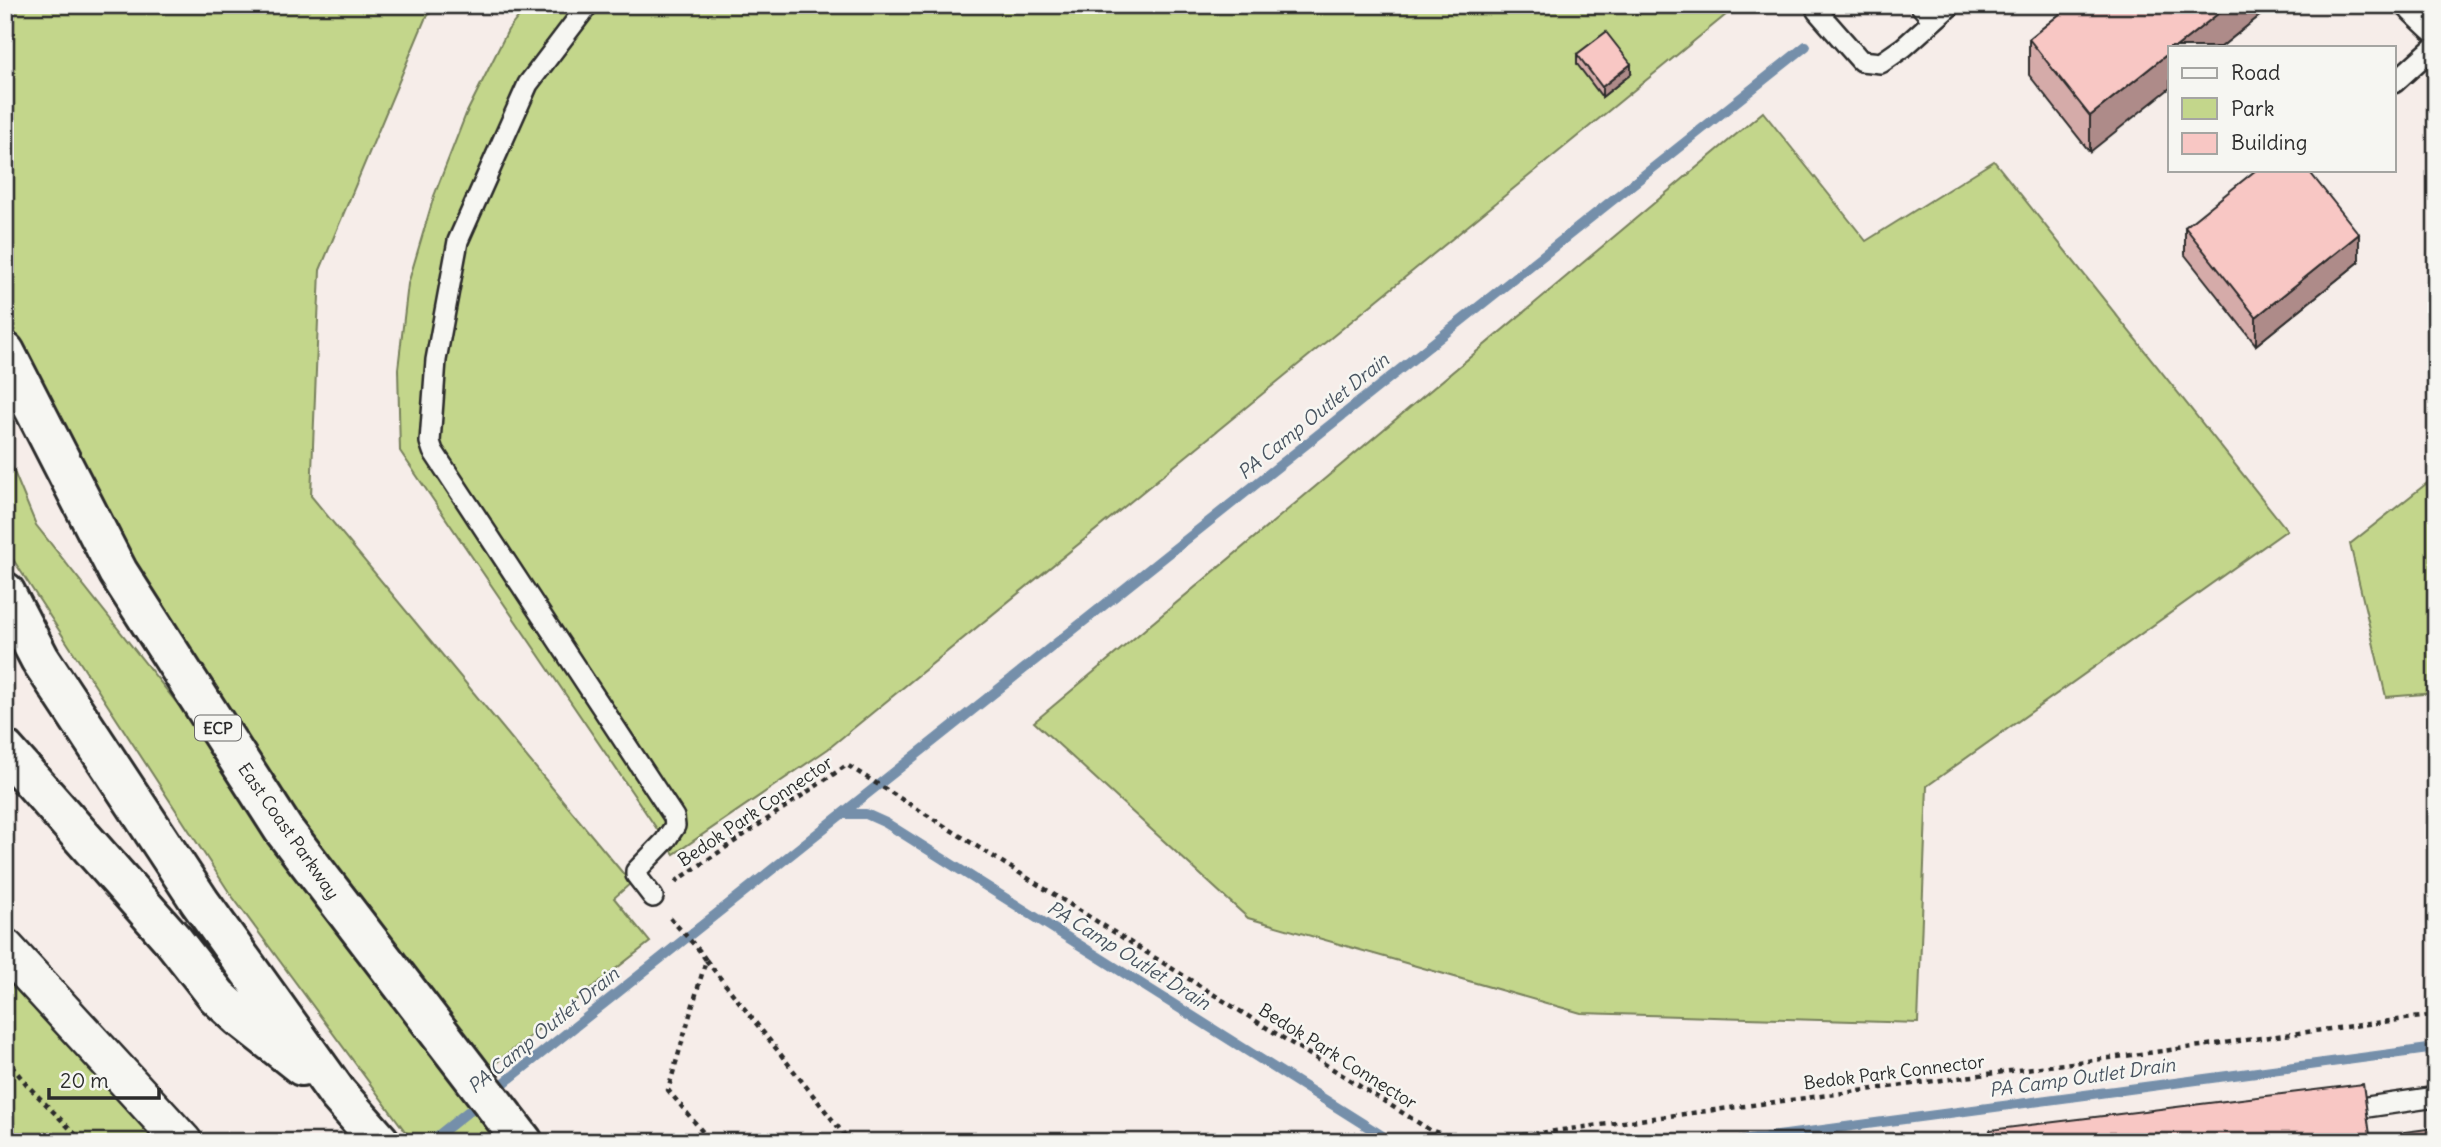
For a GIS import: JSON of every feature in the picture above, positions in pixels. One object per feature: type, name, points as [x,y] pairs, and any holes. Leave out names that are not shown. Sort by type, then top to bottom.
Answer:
[{"type":"highway","name":"East Coast Parkway","points":[[5,352],[118,572],[283,829],[523,1142]]},
{"type":"highway","points":[[5,592],[40,659],[200,902],[337,1093],[380,1142]]},
{"type":"highway","points":[[5,750],[173,940],[218,996],[240,1017],[337,1093]]},
{"type":"street","points":[[2417,5],[2436,23]]},
{"type":"street","points":[[5,948],[183,1142]]},
{"type":"lane","points":[[588,5],[528,83],[458,241],[436,360],[430,442],[433,452],[674,817],[675,826],[665,841],[636,871],[636,875],[657,903]]},
{"type":"lane","points":[[1816,5],[1817,12],[1861,61],[1881,64],[1904,47],[1927,13],[1951,5]]},
{"type":"lane","points":[[2396,81],[2436,45]]},
{"type":"lane","points":[[2326,1112],[2436,1097]]},
{"type":"path","name":"Bedok Park Connector","points":[[657,903],[846,765],[1430,1130],[1456,1139],[1479,1141],[2436,1015]]},
{"type":"path","points":[[657,903],[699,950],[850,1142]]},
{"type":"path","points":[[706,960],[668,1090],[711,1142]]},
{"type":"path","points":[[5,1058],[28,1086],[83,1142]]},
{"type":"green space","points":[[5,5],[437,5],[425,19],[320,270],[311,496],[631,883],[614,898],[650,942],[478,1077],[287,826],[5,341]]},
{"type":"green space","points":[[528,5],[1738,5],[828,749],[674,854],[400,451],[398,369],[408,284],[434,196],[466,114],[508,30]]},
{"type":"green space","points":[[1763,112],[1866,241],[1994,161],[2287,530],[1927,786],[1918,1023],[1581,1013],[1248,918],[1034,722]]},
{"type":"green space","points":[[5,450],[36,525],[524,1142],[413,1142],[229,892],[5,547]]},
{"type":"green space","points":[[2436,476],[2436,693],[2386,697],[2350,544]]},
{"type":"green space","points":[[5,948],[171,1142],[5,1142]]},
{"type":"building","points":[[2071,5],[2229,5],[2177,46],[2168,46],[2168,54],[2090,116],[2029,39]]},
{"type":"building","points":[[1606,32],[1631,64],[1602,87],[1577,54]]},
{"type":"building","points":[[2254,172],[2310,172],[2359,234],[2256,317],[2185,227]]},
{"type":"building","points":[[2363,1084],[2371,1142],[1991,1142],[1990,1130]]},
{"type":"building","points":[[2436,1128],[2436,1142],[2406,1142],[2404,1132]]},
{"type":"waterway","name":"PA Camp Outlet Drain","points":[[430,1142],[1806,46]]},
{"type":"waterway","name":"PA Camp Outlet Drain","points":[[842,814],[866,814],[886,823],[1392,1142]]},
{"type":"waterway","name":"PA Camp Outlet Drain","points":[[1733,1142],[2436,1048]]}]
